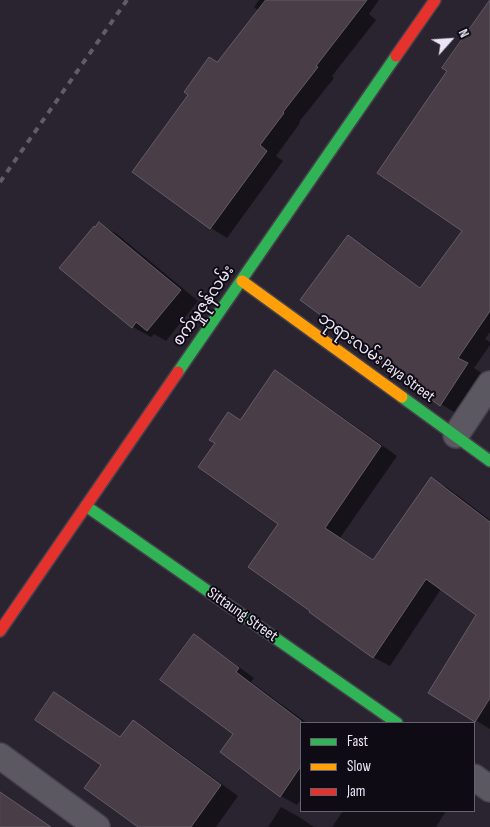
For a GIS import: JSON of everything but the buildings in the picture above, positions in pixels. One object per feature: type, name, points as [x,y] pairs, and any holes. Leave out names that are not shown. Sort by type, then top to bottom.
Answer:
[{"type":"street","name":"စက်မှုဇုန်လမ်း","points":[[0,631],[435,0]]},
{"type":"street","name":"ဘုရားလမ်း Paya Street","points":[[242,281],[490,461]]},
{"type":"street","points":[[456,436],[490,384]]},
{"type":"street","name":"Sittaung Street","points":[[86,506],[396,722]]},
{"type":"street","points":[[0,756],[97,827]]},
{"type":"street","points":[[475,778],[490,789]]},
{"type":"railway","points":[[0,182],[127,0]]},
{"type":"traffic: fast","points":[[178,372],[396,56]]},
{"type":"traffic: fast","points":[[402,397],[490,461]]},
{"type":"traffic: fast","points":[[86,506],[396,722]]},
{"type":"traffic: slow","points":[[242,281],[402,397]]},
{"type":"traffic: jam","points":[[396,56],[435,0]]},
{"type":"traffic: jam","points":[[0,631],[178,372]]}]
